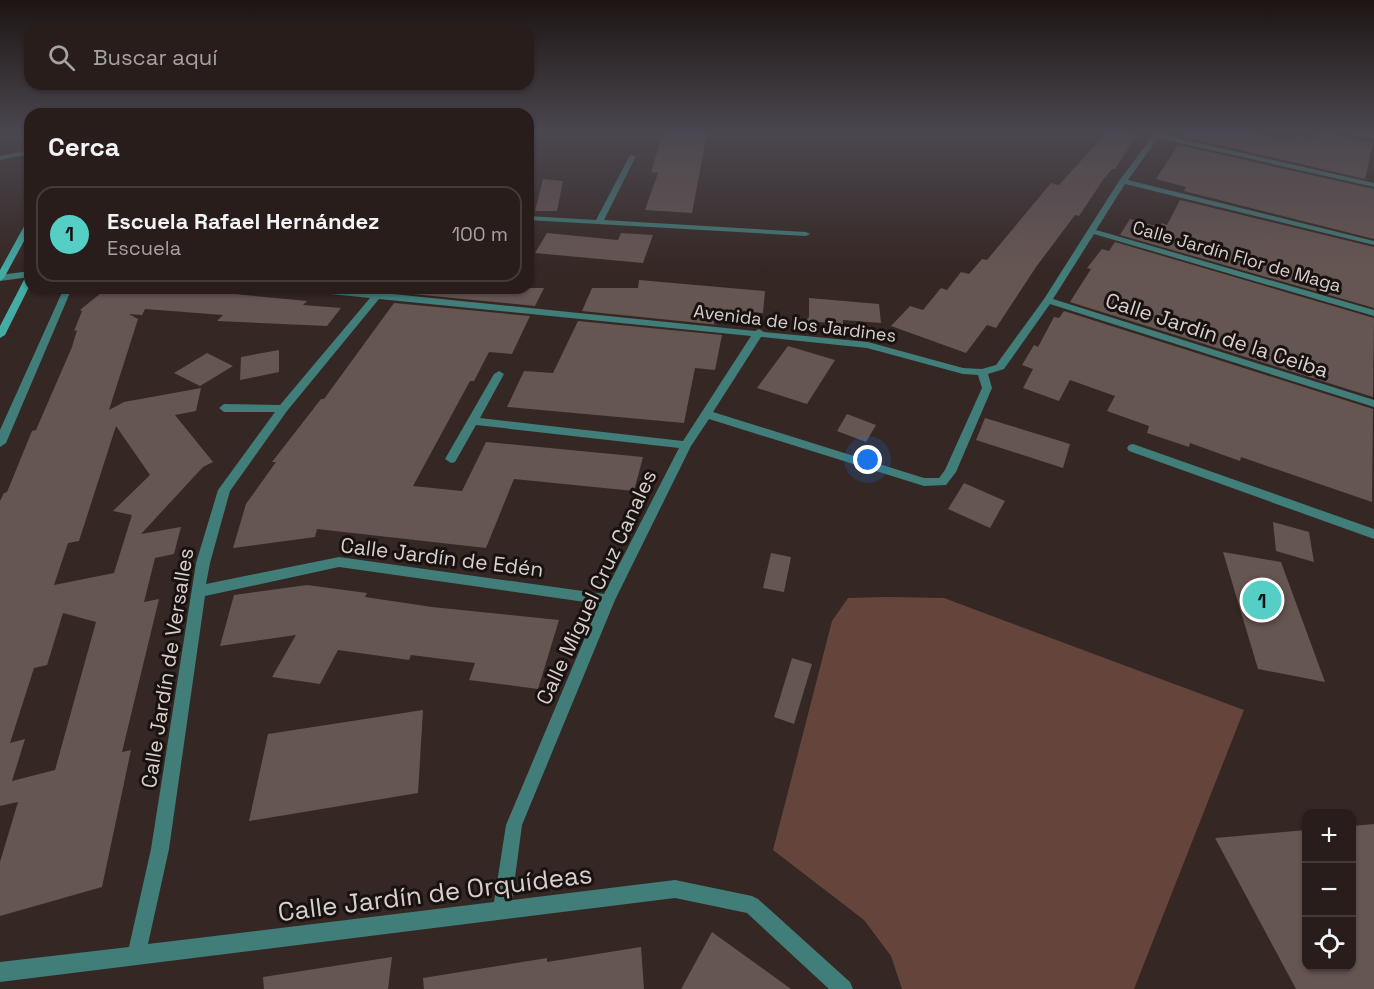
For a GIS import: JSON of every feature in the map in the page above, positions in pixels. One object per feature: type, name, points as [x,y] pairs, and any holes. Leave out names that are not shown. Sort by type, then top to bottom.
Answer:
[{"type":"main road","points":[[0,278],[24,235]]},
{"type":"main road","points":[[0,334],[24,287]]},
{"type":"street","points":[[599,221],[620,179]]},
{"type":"street","points":[[1349,179],[1374,185]]},
{"type":"street","points":[[706,414],[924,482],[942,482],[950,472],[987,388],[982,372],[1000,367],[1048,300],[1123,181],[1374,243]]},
{"type":"street","points":[[534,218],[806,234]]},
{"type":"street","name":"Calle Jardín Flor de Maga","points":[[1091,231],[1374,313]]},
{"type":"street","points":[[0,278],[24,276]]},
{"type":"street","points":[[0,443],[65,294]]},
{"type":"street","name":"Calle Jardín de Versalles","points":[[136,955],[160,849],[191,628],[201,591],[203,563],[224,490],[284,409],[378,294]]},
{"type":"street","name":"Avenida de los Jardines","points":[[399,294],[883,347],[963,371],[982,372]]},
{"type":"street","name":"Calle Jardín de la Ceiba","points":[[1048,300],[1374,404]]},
{"type":"street","name":"Calle Miguel Cruz Canales","points":[[502,910],[514,825],[608,600],[686,445],[759,332]]},
{"type":"street","points":[[451,459],[499,374]]},
{"type":"street","points":[[224,408],[284,409]]},
{"type":"street","points":[[474,421],[686,445]]},
{"type":"street","points":[[1133,448],[1374,534]]},
{"type":"street","name":"Calle Jardín de Edén","points":[[201,591],[339,562],[608,600]]},
{"type":"street","name":"Calle Jardín de Orquídeas","points":[[0,972],[675,889],[752,905],[843,989]]},
{"type":"shaded area","points":[[848,598],[944,598],[1244,710],[1134,989],[902,989],[891,956],[864,920],[773,850],[832,621]]},
{"type":"building","points":[[543,179],[563,181],[557,211],[535,211]]},
{"type":"building","points":[[656,179],[698,179],[692,213],[645,210]]},
{"type":"building","points":[[1064,179],[1104,179],[1079,216],[1075,215],[1036,267],[996,328],[987,325],[966,353],[891,326],[910,306],[923,310],[941,288],[947,290],[961,272],[969,274],[982,259],[987,260],[1051,183],[1059,185]]},
{"type":"building","points":[[1157,179],[1330,179],[1374,189],[1374,239],[1184,191],[1186,187]]},
{"type":"building","points":[[1180,200],[1374,247],[1374,308],[1120,235],[1130,219],[1159,227],[1162,223],[1167,225]]},
{"type":"building","points":[[547,233],[618,240],[621,233],[653,235],[643,263],[535,253]]},
{"type":"building","points":[[1115,242],[1374,318],[1373,397],[1070,302],[1091,269],[1087,268],[1102,249],[1109,251]]},
{"type":"building","points":[[639,280],[765,291],[763,313],[726,310],[725,315],[716,314],[714,324],[719,325],[582,311],[592,288],[638,288]]},
{"type":"building","points":[[534,288],[544,288],[535,306],[412,294],[534,294]]},
{"type":"building","points":[[100,294],[234,294],[307,301],[303,305],[341,308],[327,326],[217,321],[223,315],[145,309],[142,315],[129,314],[138,319],[109,410],[124,402],[201,388],[196,411],[175,415],[213,462],[203,467],[141,534],[181,527],[174,554],[155,558],[144,602],[159,599],[122,752],[131,750],[102,887],[0,916],[0,862],[18,802],[0,806],[0,501],[7,492],[32,431],[36,430],[72,347],[77,330],[74,331],[82,311],[80,310]],"holes":[[[116,426],[150,475],[113,511],[132,515],[114,573],[54,585],[68,543],[79,541]],[[63,613],[96,622],[55,770],[12,781],[25,739],[10,743],[34,668],[47,665]]]},
{"type":"building","points":[[809,298],[879,304],[881,323],[843,320],[843,324],[806,321],[809,317]]},
{"type":"building","points":[[394,303],[530,316],[512,354],[489,352],[474,381],[470,381],[413,486],[462,491],[486,442],[643,457],[634,491],[514,479],[486,548],[317,529],[315,537],[233,548],[246,504],[276,462],[272,462],[321,399],[324,399]]},
{"type":"building","points":[[1064,311],[1373,409],[1372,502],[1241,457],[1240,461],[1190,443],[1189,447],[1147,433],[1149,426],[1107,411],[1115,396],[1070,380],[1059,401],[1023,388],[1033,369],[1022,365],[1034,345],[1038,347],[1054,317],[1059,318]]},
{"type":"building","points":[[578,321],[722,335],[715,370],[695,368],[684,423],[507,407],[524,371],[553,373]]},
{"type":"building","points":[[788,346],[835,360],[807,404],[757,388]]},
{"type":"building","points":[[279,350],[279,372],[240,380],[241,357]]},
{"type":"building","points":[[207,353],[233,366],[200,386],[174,373]]},
{"type":"building","points":[[847,414],[876,425],[866,442],[837,431]]},
{"type":"building","points":[[985,418],[1070,444],[1063,468],[976,440]]},
{"type":"building","points":[[964,483],[1005,501],[990,528],[948,509]]},
{"type":"building","points":[[1273,522],[1309,532],[1314,562],[1276,551]]},
{"type":"building","points":[[1223,552],[1281,562],[1325,682],[1258,669]]},
{"type":"building","points":[[771,553],[791,557],[784,592],[763,588]]},
{"type":"building","points":[[307,585],[367,593],[365,597],[432,607],[559,620],[538,689],[469,680],[475,663],[411,655],[409,660],[338,650],[320,684],[272,677],[296,635],[220,646],[234,595]]},
{"type":"building","points":[[792,658],[812,664],[794,724],[774,717]]},
{"type":"building","points":[[423,710],[418,793],[249,821],[268,734]]},
{"type":"building","points":[[1374,824],[1374,989],[1296,989],[1215,838],[1302,830],[1302,971],[1356,971],[1356,826]]},
{"type":"building","points":[[712,932],[791,989],[681,989]]},
{"type":"building","points":[[641,947],[644,989],[424,989],[423,978],[547,958],[547,962]]},
{"type":"building","points":[[392,957],[388,989],[264,989],[263,977]]},
{"type":"place","name":"Escuela Rafael Hernández","points":[[1262,600]]}]
